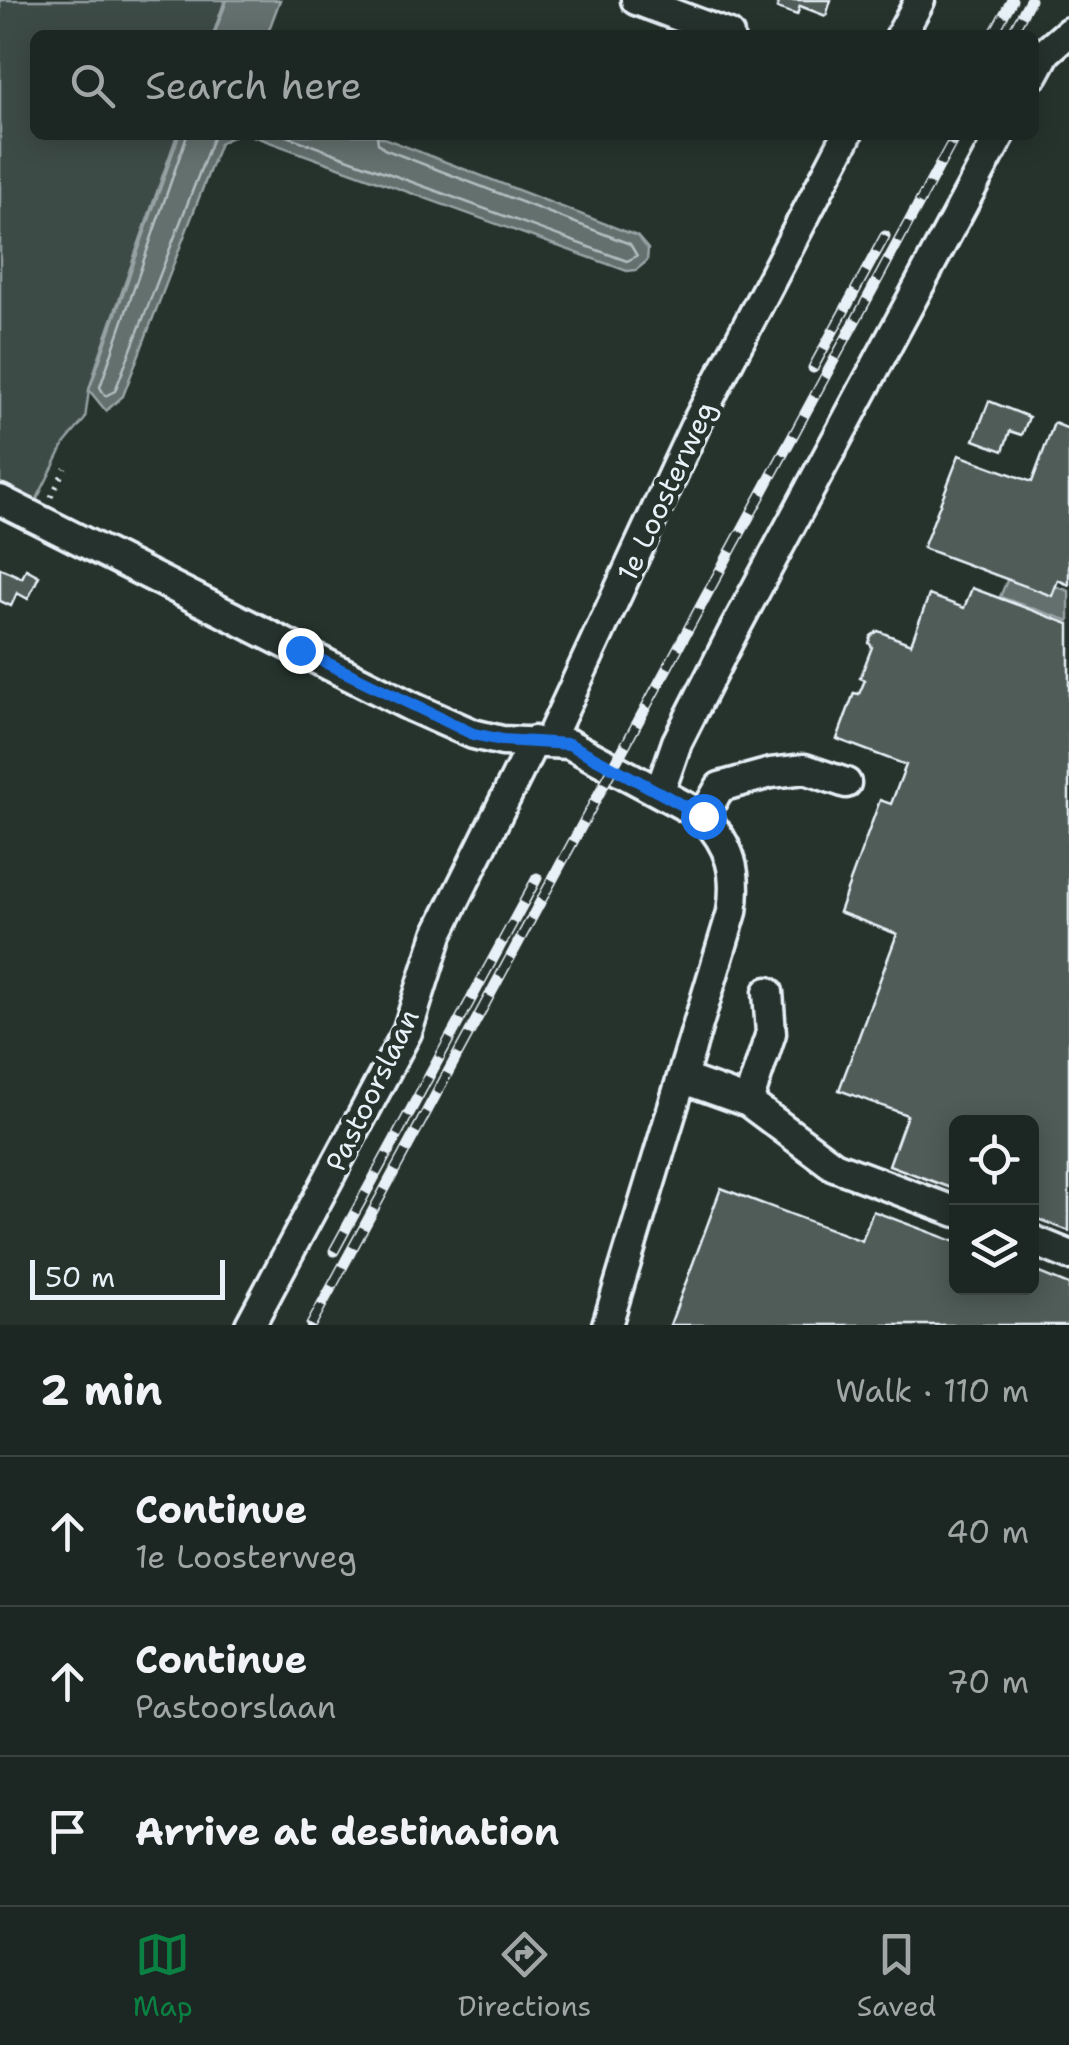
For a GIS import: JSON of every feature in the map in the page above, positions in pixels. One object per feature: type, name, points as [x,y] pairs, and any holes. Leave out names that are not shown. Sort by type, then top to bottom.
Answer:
[{"type":"street","points":[[636,0],[716,30]]},
{"type":"street","points":[[904,30],[920,0]]},
{"type":"street","points":[[1039,65],[1046,52],[1069,32]]},
{"type":"street","name":"1e Loosterweg","points":[[541,741],[695,426],[844,140]]},
{"type":"street","points":[[660,791],[677,742],[732,634],[997,140]]},
{"type":"street","points":[[0,500],[473,734],[569,744],[703,816],[719,834],[733,860],[736,885],[727,930],[606,1325]]},
{"type":"street","name":"Pastoorslaan","points":[[250,1325],[408,1032],[438,934],[541,741]]},
{"type":"street","points":[[703,816],[720,787],[771,773],[806,769],[846,783]]},
{"type":"street","points":[[748,1102],[771,1034],[768,992]]},
{"type":"street","points":[[684,1079],[748,1102],[834,1166],[949,1209]]},
{"type":"street","points":[[1039,1243],[1069,1255]]},
{"type":"shaded area","points":[[0,0],[225,0],[215,30],[30,30],[30,140],[175,140],[98,360],[85,419],[65,443],[35,503],[0,485]]},
{"type":"water","points":[[227,0],[280,0],[269,30],[216,30]]},
{"type":"water","points":[[177,140],[226,140],[220,143],[123,396],[106,411],[89,390]]},
{"type":"water","points":[[264,140],[389,140],[637,236],[648,249],[647,261],[636,270],[627,271]]},
{"type":"water","points":[[1011,571],[1069,591],[1069,621],[1000,597]]},
{"type":"building","points":[[780,0],[831,0],[826,16],[800,6],[797,15],[777,8]]},
{"type":"building","points":[[989,401],[1029,417],[1022,435],[1010,431],[1003,451],[974,440]]},
{"type":"building","points":[[1054,423],[1069,429],[1069,585],[1058,580],[1052,596],[923,548],[959,455],[1032,482]]},
{"type":"building","points":[[0,568],[22,578],[26,569],[39,576],[28,599],[17,593],[11,606],[0,601]]},
{"type":"building","points":[[972,588],[1069,624],[1069,1231],[1039,1220],[1039,1115],[949,1115],[949,1187],[889,1165],[907,1115],[839,1090],[897,934],[839,912],[880,800],[891,804],[906,765],[837,739],[854,693],[859,694],[865,680],[860,678],[872,647],[871,636],[878,631],[911,644],[929,595],[964,608]]},
{"type":"building","points":[[721,1188],[862,1241],[873,1211],[949,1239],[949,1295],[1039,1295],[1039,1273],[1069,1285],[1069,1325],[670,1325]]},
{"type":"railway","points":[[996,30],[1012,0]]},
{"type":"railway","points":[[1014,30],[1030,0]]},
{"type":"railway","points":[[311,1325],[953,140]]},
{"type":"railway","points":[[813,368],[885,236]]},
{"type":"railway","points":[[334,1251],[537,878]]},
{"type":"route","points":[[300,650],[473,734],[569,744],[703,816]]}]
